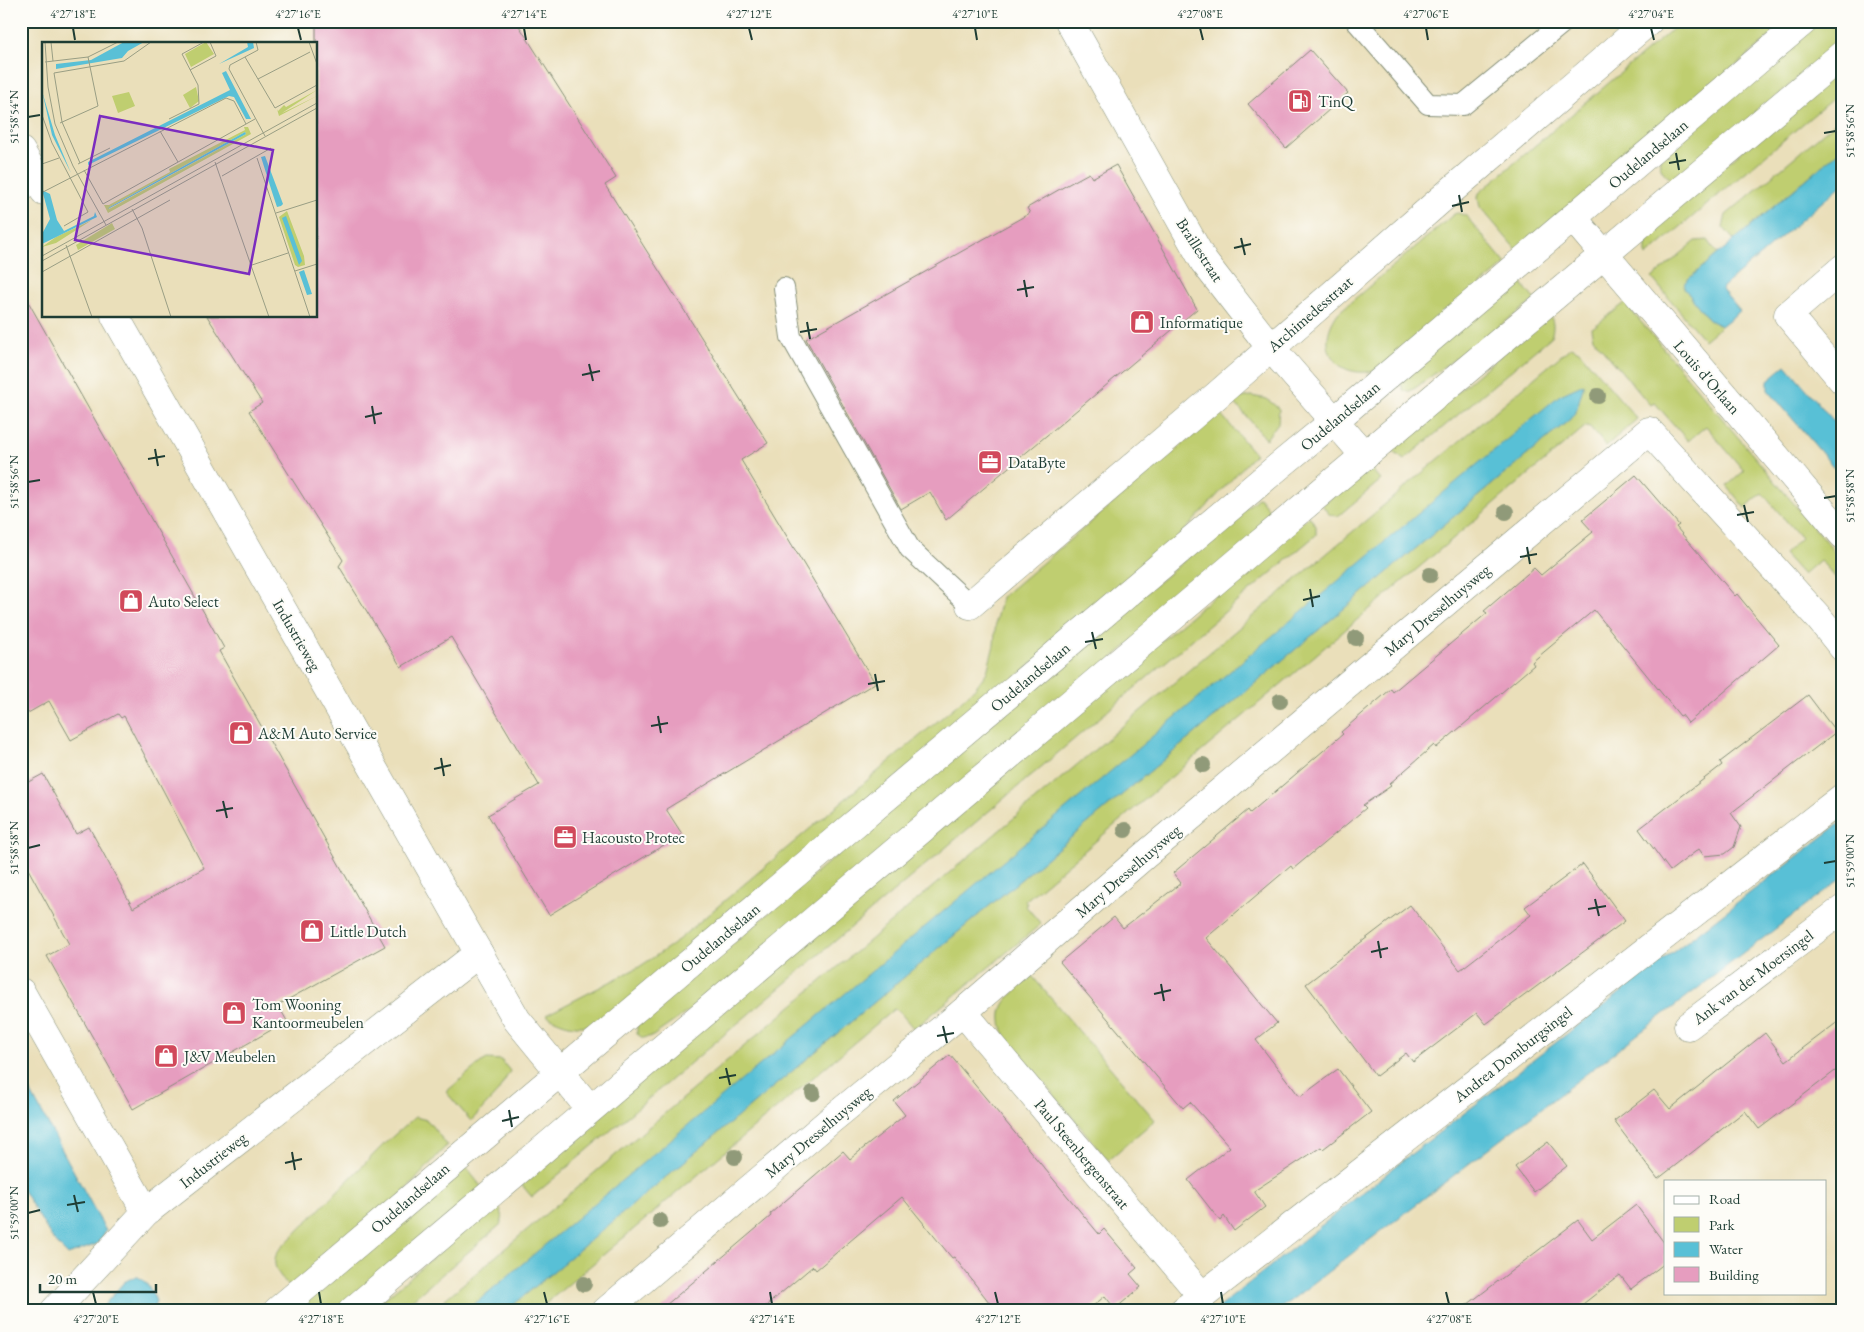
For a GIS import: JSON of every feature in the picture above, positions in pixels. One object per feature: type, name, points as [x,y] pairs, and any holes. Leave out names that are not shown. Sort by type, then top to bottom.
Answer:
[{"type":"street","name":"Braillestraat","points":[[1069,21],[1204,262],[1271,348],[1365,456]]},
{"type":"street","name":"Archimedesstraat","points":[[970,605],[1216,396],[1649,21]]},
{"type":"street","name":"Oudelandselaan","points":[[278,1311],[1278,467],[1334,422],[1804,21]]},
{"type":"street","points":[[352,1311],[1252,550],[1843,54]]},
{"type":"street","points":[[21,151],[42,188]]},
{"type":"street","name":"Louis d'Orlaan","points":[[1573,218],[1843,535]]},
{"type":"street","points":[[1843,268],[1788,315],[1843,381]]},
{"type":"street","name":"Industrieweg","points":[[116,318],[517,1020],[590,1109]]},
{"type":"street","name":"Mary Dresselhuysweg","points":[[606,1311],[1649,431],[1818,617],[1843,648]]},
{"type":"street","name":"Andrea Domburgsingel","points":[[1193,1303],[1843,797]]},
{"type":"street","name":"Ank van der Moersingel","points":[[1688,1026],[1843,909]]},
{"type":"street","name":"Industrieweg","points":[[54,1311],[146,1212],[479,953]]},
{"type":"street","points":[[21,992],[146,1212]]},
{"type":"street","name":"Paul Steenbergenstraat","points":[[962,1012],[1193,1303]]},
{"type":"lane","points":[[1356,21],[1428,104],[1463,105],[1565,21]]},
{"type":"lane","points":[[784,288],[790,336],[910,549],[970,605]]},
{"type":"green space","points":[[1682,21],[1788,21],[1519,253],[1480,207],[1479,193]]},
{"type":"green space","points":[[1820,21],[1843,21],[1843,41],[1675,180],[1665,175],[1660,165],[1660,158]]},
{"type":"green space","points":[[1843,66],[1843,90],[1646,256],[1646,244],[1656,223]]},
{"type":"green space","points":[[1843,116],[1843,148],[1734,240],[1723,227],[1726,215]]},
{"type":"green space","points":[[1458,213],[1466,216],[1506,264],[1378,370],[1351,371],[1341,366],[1333,359],[1329,349],[1328,338],[1331,326],[1338,313],[1454,214]]},
{"type":"green space","points":[[1708,240],[1718,254],[1685,282],[1684,288],[1709,320],[1721,326],[1704,340],[1652,278],[1696,241]]},
{"type":"green space","points":[[1517,278],[1535,300],[1415,388],[1410,391],[1404,391],[1401,384],[1402,377]]},
{"type":"green space","points":[[1625,303],[1843,562],[1843,586],[1820,560],[1803,575],[1784,554],[1801,538],[1762,493],[1745,508],[1727,486],[1744,471],[1706,426],[1688,441],[1655,403],[1650,405],[1593,338],[1591,329]]},
{"type":"green space","points":[[1549,314],[1553,325],[1551,337],[1404,460],[1390,449]]},
{"type":"green space","points":[[1571,347],[1579,351],[1637,419],[1606,446],[1590,427],[1586,426],[1025,901],[1027,904],[1025,905],[1041,924],[914,1029],[898,1010],[894,1009],[537,1311],[506,1311],[1575,415],[1583,385],[466,1311],[431,1311]]},
{"type":"green space","points":[[1251,396],[1267,399],[1279,409],[1278,423],[1266,439],[1234,402],[1240,398]]},
{"type":"green space","points":[[1220,413],[1255,454],[1166,551],[606,1021],[575,1026],[561,1023],[546,1015],[639,967],[672,945],[959,703],[975,688],[987,672],[994,645],[996,619],[1002,597]]},
{"type":"green space","points":[[1369,467],[1381,480],[1338,516],[1330,515],[1322,505]]},
{"type":"green space","points":[[1259,497],[1277,519],[723,987],[653,1036],[643,1038],[637,1034],[637,1025]]},
{"type":"green space","points":[[1309,516],[1316,526],[1316,535],[532,1197],[520,1183]]},
{"type":"green space","points":[[1032,976],[1155,1120],[1108,1160],[1005,1036],[1001,1016],[1002,1008],[1011,995]]},
{"type":"green space","points":[[487,1059],[501,1060],[510,1071],[498,1092],[471,1121],[446,1092]]},
{"type":"green space","points":[[415,1117],[427,1120],[447,1145],[398,1199],[292,1289],[280,1276],[276,1267],[275,1262],[278,1251],[384,1144]]},
{"type":"green space","points":[[465,1166],[484,1190],[341,1311],[312,1311],[305,1303]]},
{"type":"green space","points":[[496,1204],[502,1214],[500,1225],[399,1311],[370,1311]]},
{"type":"water","points":[[1843,148],[1843,184],[1723,287],[1722,290],[1740,311],[1721,326],[1709,320],[1684,288],[1685,282]]},
{"type":"water","points":[[1786,365],[1843,432],[1843,478],[1768,390],[1768,380]]},
{"type":"water","points":[[1584,384],[1575,415],[506,1311],[466,1311],[1560,395]]},
{"type":"water","points":[[1843,821],[1843,877],[1277,1311],[1214,1311],[1401,1162]]},
{"type":"water","points":[[21,1074],[106,1231],[97,1244],[68,1255],[54,1241],[21,1187]]},
{"type":"water","points":[[136,1276],[146,1283],[156,1301],[152,1311],[99,1311],[124,1282]]},
{"type":"building","points":[[316,21],[516,21],[616,178],[605,185],[768,443],[741,460],[875,683],[666,809],[682,834],[549,915],[488,815],[539,785],[451,637],[401,667],[339,566],[343,560],[249,411],[262,403],[208,318],[318,318],[318,42],[316,42]]},
{"type":"building","points":[[1310,50],[1348,93],[1286,148],[1248,104]]},
{"type":"building","points":[[1116,165],[1197,309],[946,520],[930,492],[901,509],[806,339],[1030,213],[1027,208],[1067,185],[1089,173],[1092,178]]},
{"type":"building","points":[[21,289],[224,648],[219,651],[385,946],[278,1005],[287,1021],[133,1109],[47,956],[69,944],[21,856],[21,786],[43,774],[76,834],[89,827],[133,908],[204,868],[124,716],[121,718],[118,714],[71,740],[49,701],[21,717]]},
{"type":"building","points":[[1636,475],[1679,525],[1676,527],[1735,596],[1737,594],[1779,645],[1688,723],[1682,715],[1680,716],[1594,610],[1532,662],[1534,665],[1436,748],[1434,745],[1389,784],[1391,786],[1363,805],[1366,808],[1293,869],[1291,866],[1206,938],[1277,1023],[1256,1040],[1300,1097],[1338,1069],[1371,1112],[1323,1149],[1321,1147],[1254,1191],[1265,1207],[1234,1231],[1224,1216],[1220,1221],[1188,1180],[1230,1147],[1190,1102],[1183,1108],[1060,962],[1114,917],[1123,928],[1181,883],[1173,873],[1248,810],[1250,813],[1343,734],[1341,732],[1391,689],[1393,692],[1487,613],[1484,611],[1534,568],[1541,575],[1593,532],[1582,520]]},
{"type":"building","points":[[1808,695],[1836,732],[1731,813],[1741,827],[1734,847],[1725,854],[1704,856],[1699,849],[1670,871],[1639,829],[1722,765],[1720,762]]},
{"type":"building","points":[[1583,864],[1625,921],[1486,1024],[1477,1013],[1413,1062],[1406,1053],[1376,1076],[1306,984],[1410,905],[1460,970],[1531,915],[1525,907]]},
{"type":"building","points":[[1843,1018],[1843,1065],[1759,1129],[1745,1111],[1658,1179],[1614,1121],[1654,1090],[1670,1109],[1765,1033],[1786,1061]]},
{"type":"building","points":[[950,1055],[1099,1234],[1104,1229],[1137,1268],[1130,1274],[1141,1287],[1115,1309],[1105,1296],[1087,1311],[996,1311],[954,1257],[952,1258],[902,1197],[816,1270],[813,1266],[760,1311],[659,1311],[771,1216],[770,1214],[843,1151],[850,1159],[905,1115],[894,1101]]},
{"type":"building","points":[[1548,1142],[1567,1166],[1534,1192],[1515,1167]]},
{"type":"building","points":[[1636,1205],[1664,1243],[1664,1264],[1631,1289],[1620,1275],[1574,1311],[1459,1311],[1578,1220],[1592,1239]]},
{"type":"place","name":"TinQ","points":[[1300,101]]},
{"type":"place","name":"Informatique","points":[[1142,322]]},
{"type":"place","name":"DataByte","points":[[990,462]]},
{"type":"place","name":"Auto Select","points":[[131,601]]},
{"type":"place","name":"A&M Auto Service","points":[[241,733]]},
{"type":"place","name":"Hacousto Protec","points":[[565,837]]},
{"type":"place","name":"Little Dutch","points":[[312,931]]},
{"type":"place","name":"Tom Wooning Kantoormeubelen","points":[[234,1013]]},
{"type":"place","name":"J&V Meubelen","points":[[166,1056]]}]
